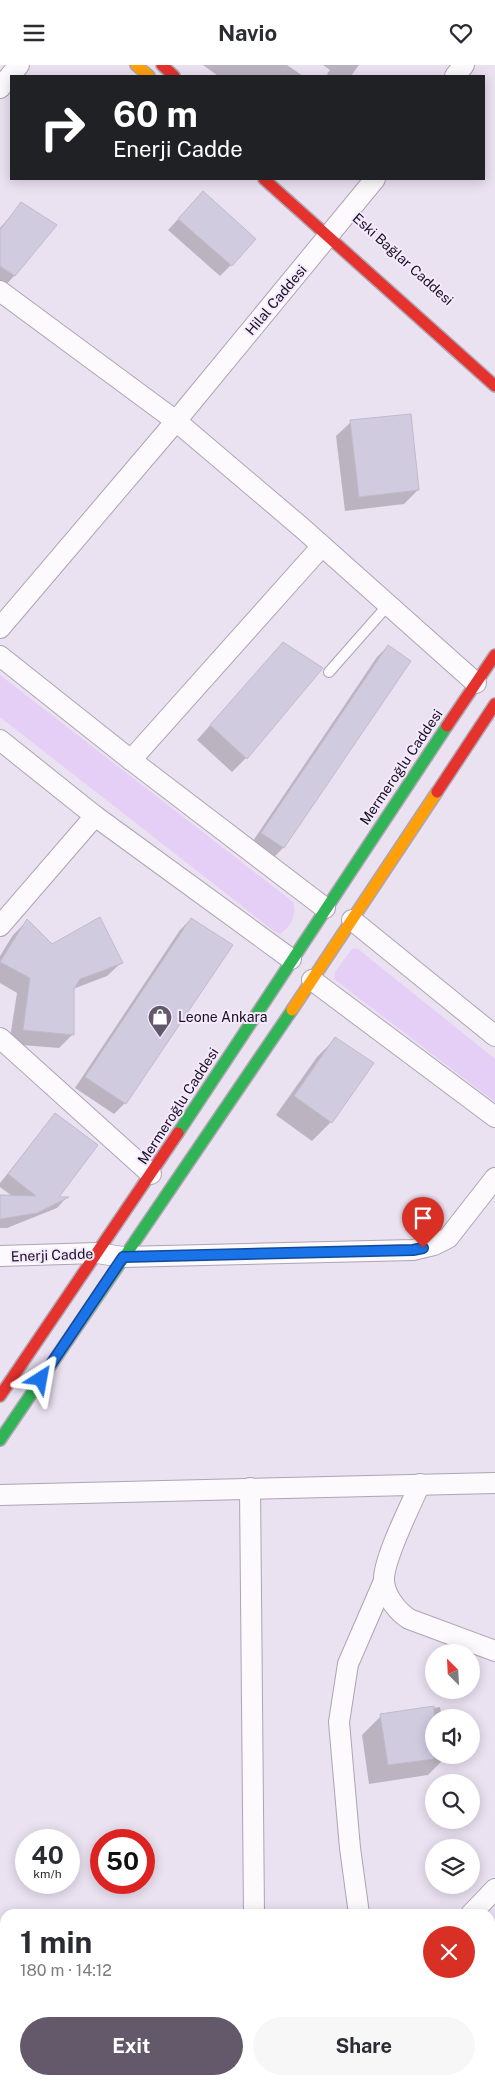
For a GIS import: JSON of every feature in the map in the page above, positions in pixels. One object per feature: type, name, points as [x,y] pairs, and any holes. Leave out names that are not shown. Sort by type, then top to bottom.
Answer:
[{"type":"main road","points":[[136,65],[148,75]]},
{"type":"main road","points":[[162,65],[173,75]]},
{"type":"main road","points":[[266,180],[337,226],[495,386]]},
{"type":"main road","name":"Mermeroğlu Caddesi","points":[[0,1396],[151,1174],[291,959],[495,655]]},
{"type":"main road","points":[[0,1440],[312,980],[495,705]]},
{"type":"street","points":[[11,75],[19,65]]},
{"type":"street","points":[[456,75],[464,65]]},
{"type":"street","points":[[0,88],[10,76]]},
{"type":"street","name":"Hilal Caddesi","points":[[0,628],[176,421],[374,180]]},
{"type":"street","points":[[0,291],[176,421],[322,546],[476,683]]},
{"type":"street","points":[[131,760],[322,546]]},
{"type":"street","points":[[0,656],[131,760],[325,908]]},
{"type":"street","points":[[0,740],[95,816],[291,959]]},
{"type":"street","points":[[0,926],[95,816]]},
{"type":"street","points":[[352,920],[495,1036]]},
{"type":"street","points":[[312,980],[495,1117]]},
{"type":"street","points":[[0,1038],[151,1174]]},
{"type":"street","name":"Enerji Cadde","points":[[0,1256],[97,1253],[123,1257],[413,1250],[434,1245],[448,1238],[495,1178]]},
{"type":"street","points":[[0,1495],[495,1483]]},
{"type":"street","points":[[358,1909],[350,1848],[339,1722],[348,1663],[384,1581],[388,1559],[420,1484]]},
{"type":"street","points":[[250,1489],[254,1909]]},
{"type":"street","points":[[384,1581],[393,1603],[409,1619],[495,1651]]},
{"type":"street","points":[[476,1909],[495,1889]]},
{"type":"lane","points":[[329,672],[388,605]]},
{"type":"shaded area","points":[[0,675],[293,902],[294,916],[287,927],[280,934],[274,931],[0,717]]},
{"type":"shaded area","points":[[352,949],[358,949],[495,1059],[495,1102],[334,979],[335,972]]},
{"type":"building","points":[[203,191],[256,239],[232,266],[178,219]]},
{"type":"building","points":[[21,202],[57,225],[15,276],[0,266],[0,230]]},
{"type":"building","points":[[411,414],[419,490],[359,497],[350,420]]},
{"type":"building","points":[[283,642],[323,668],[247,759],[210,725]]},
{"type":"building","points":[[388,645],[411,661],[284,848],[261,833]]},
{"type":"building","points":[[100,917],[123,963],[80,979],[74,989],[74,1035],[23,1030],[30,978],[0,962],[27,919],[52,944]]},
{"type":"building","points":[[191,918],[233,945],[126,1104],[85,1077]]},
{"type":"building","points":[[335,1037],[374,1063],[332,1123],[294,1096]]},
{"type":"building","points":[[55,1113],[98,1145],[59,1197],[69,1197],[37,1213],[0,1219],[0,1195],[36,1196],[8,1174]]},
{"type":"building","points":[[434,1706],[434,1709],[425,1709],[425,1760],[388,1765],[380,1714]]},
{"type":"traffic: fast","points":[[178,1133],[447,726]]},
{"type":"traffic: fast","points":[[0,1440],[292,1010]]},
{"type":"traffic: slow","points":[[136,65],[148,75]]},
{"type":"traffic: slow","points":[[292,1010],[437,792]]},
{"type":"traffic: jam","points":[[162,65],[173,75]]},
{"type":"traffic: jam","points":[[265,180],[495,386]]},
{"type":"traffic: jam","points":[[447,726],[495,655]]},
{"type":"traffic: jam","points":[[437,792],[495,704]]},
{"type":"traffic: jam","points":[[0,1396],[178,1133]]},
{"type":"place","name":"Leone Ankara","points":[[160,1038]]},
{"type":"route","points":[[41,1379],[123,1257],[413,1250],[423,1248]]}]
